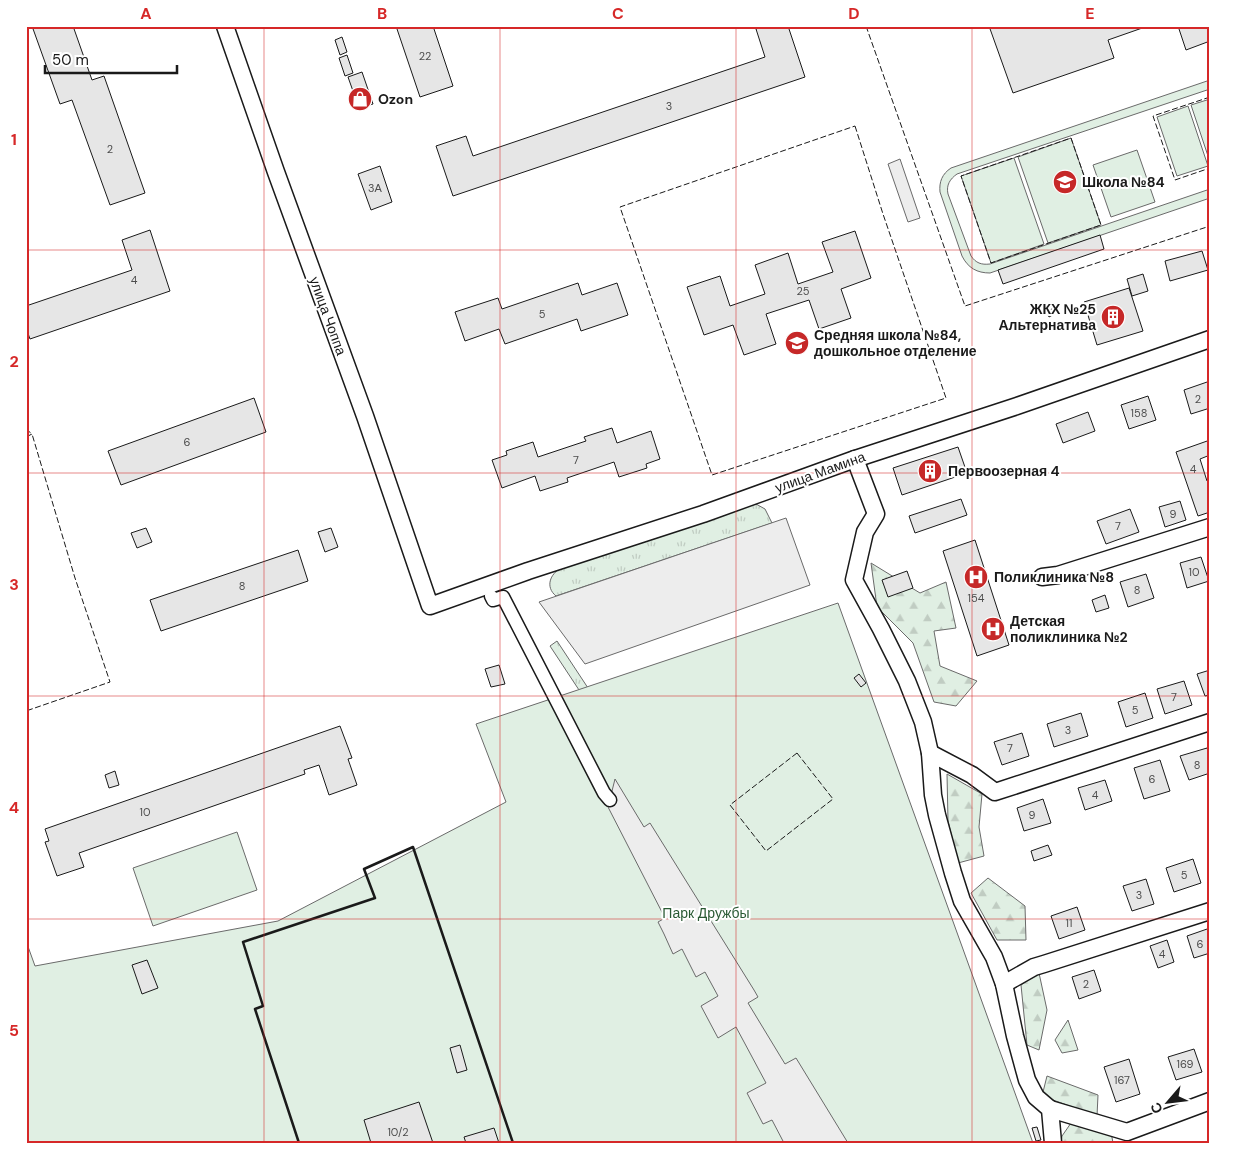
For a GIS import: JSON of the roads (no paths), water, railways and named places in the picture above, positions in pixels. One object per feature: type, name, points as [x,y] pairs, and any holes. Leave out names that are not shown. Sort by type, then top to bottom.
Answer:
[{"type":"street","name":"улица Чоппа","points":[[225,26],[365,416],[430,606]]},
{"type":"street","name":"улица Мамина","points":[[430,606],[520,574],[704,514],[855,459],[1017,406],[1210,339]]},
{"type":"street","points":[[855,459],[876,514],[865,532],[854,580],[907,681],[923,722],[930,753],[933,795],[953,874],[962,901],[994,957],[1004,984],[1027,1080],[1036,1097],[1050,1109],[1127,1132],[1210,1101]]},
{"type":"street","points":[[1042,577],[1058,575],[1210,527]]},
{"type":"street","points":[[491,596],[493,600],[503,597],[604,793],[610,800]]},
{"type":"street","points":[[930,753],[972,775],[995,792],[1210,722]]},
{"type":"street","points":[[1004,984],[1034,967],[1210,911]]},
{"type":"street","points":[[1050,1109],[1054,1143]]},
{"type":"place","name":"Ozon","points":[[360,99]]},
{"type":"place","name":"Школа №84","points":[[1065,182]]},
{"type":"place","name":"ЖКХ №25 Альтернатива","points":[[1113,317]]},
{"type":"place","name":"Средняя школа №84, дошкольное отделение","points":[[797,343]]},
{"type":"place","name":"Первоозерная 4","points":[[930,471]]},
{"type":"place","name":"Поликлиника №8","points":[[976,577]]},
{"type":"place","name":"Детская поликлиника №2","points":[[993,629]]},
{"type":"park label","name":"Парк Дружбы","points":[[706,913]]}]
